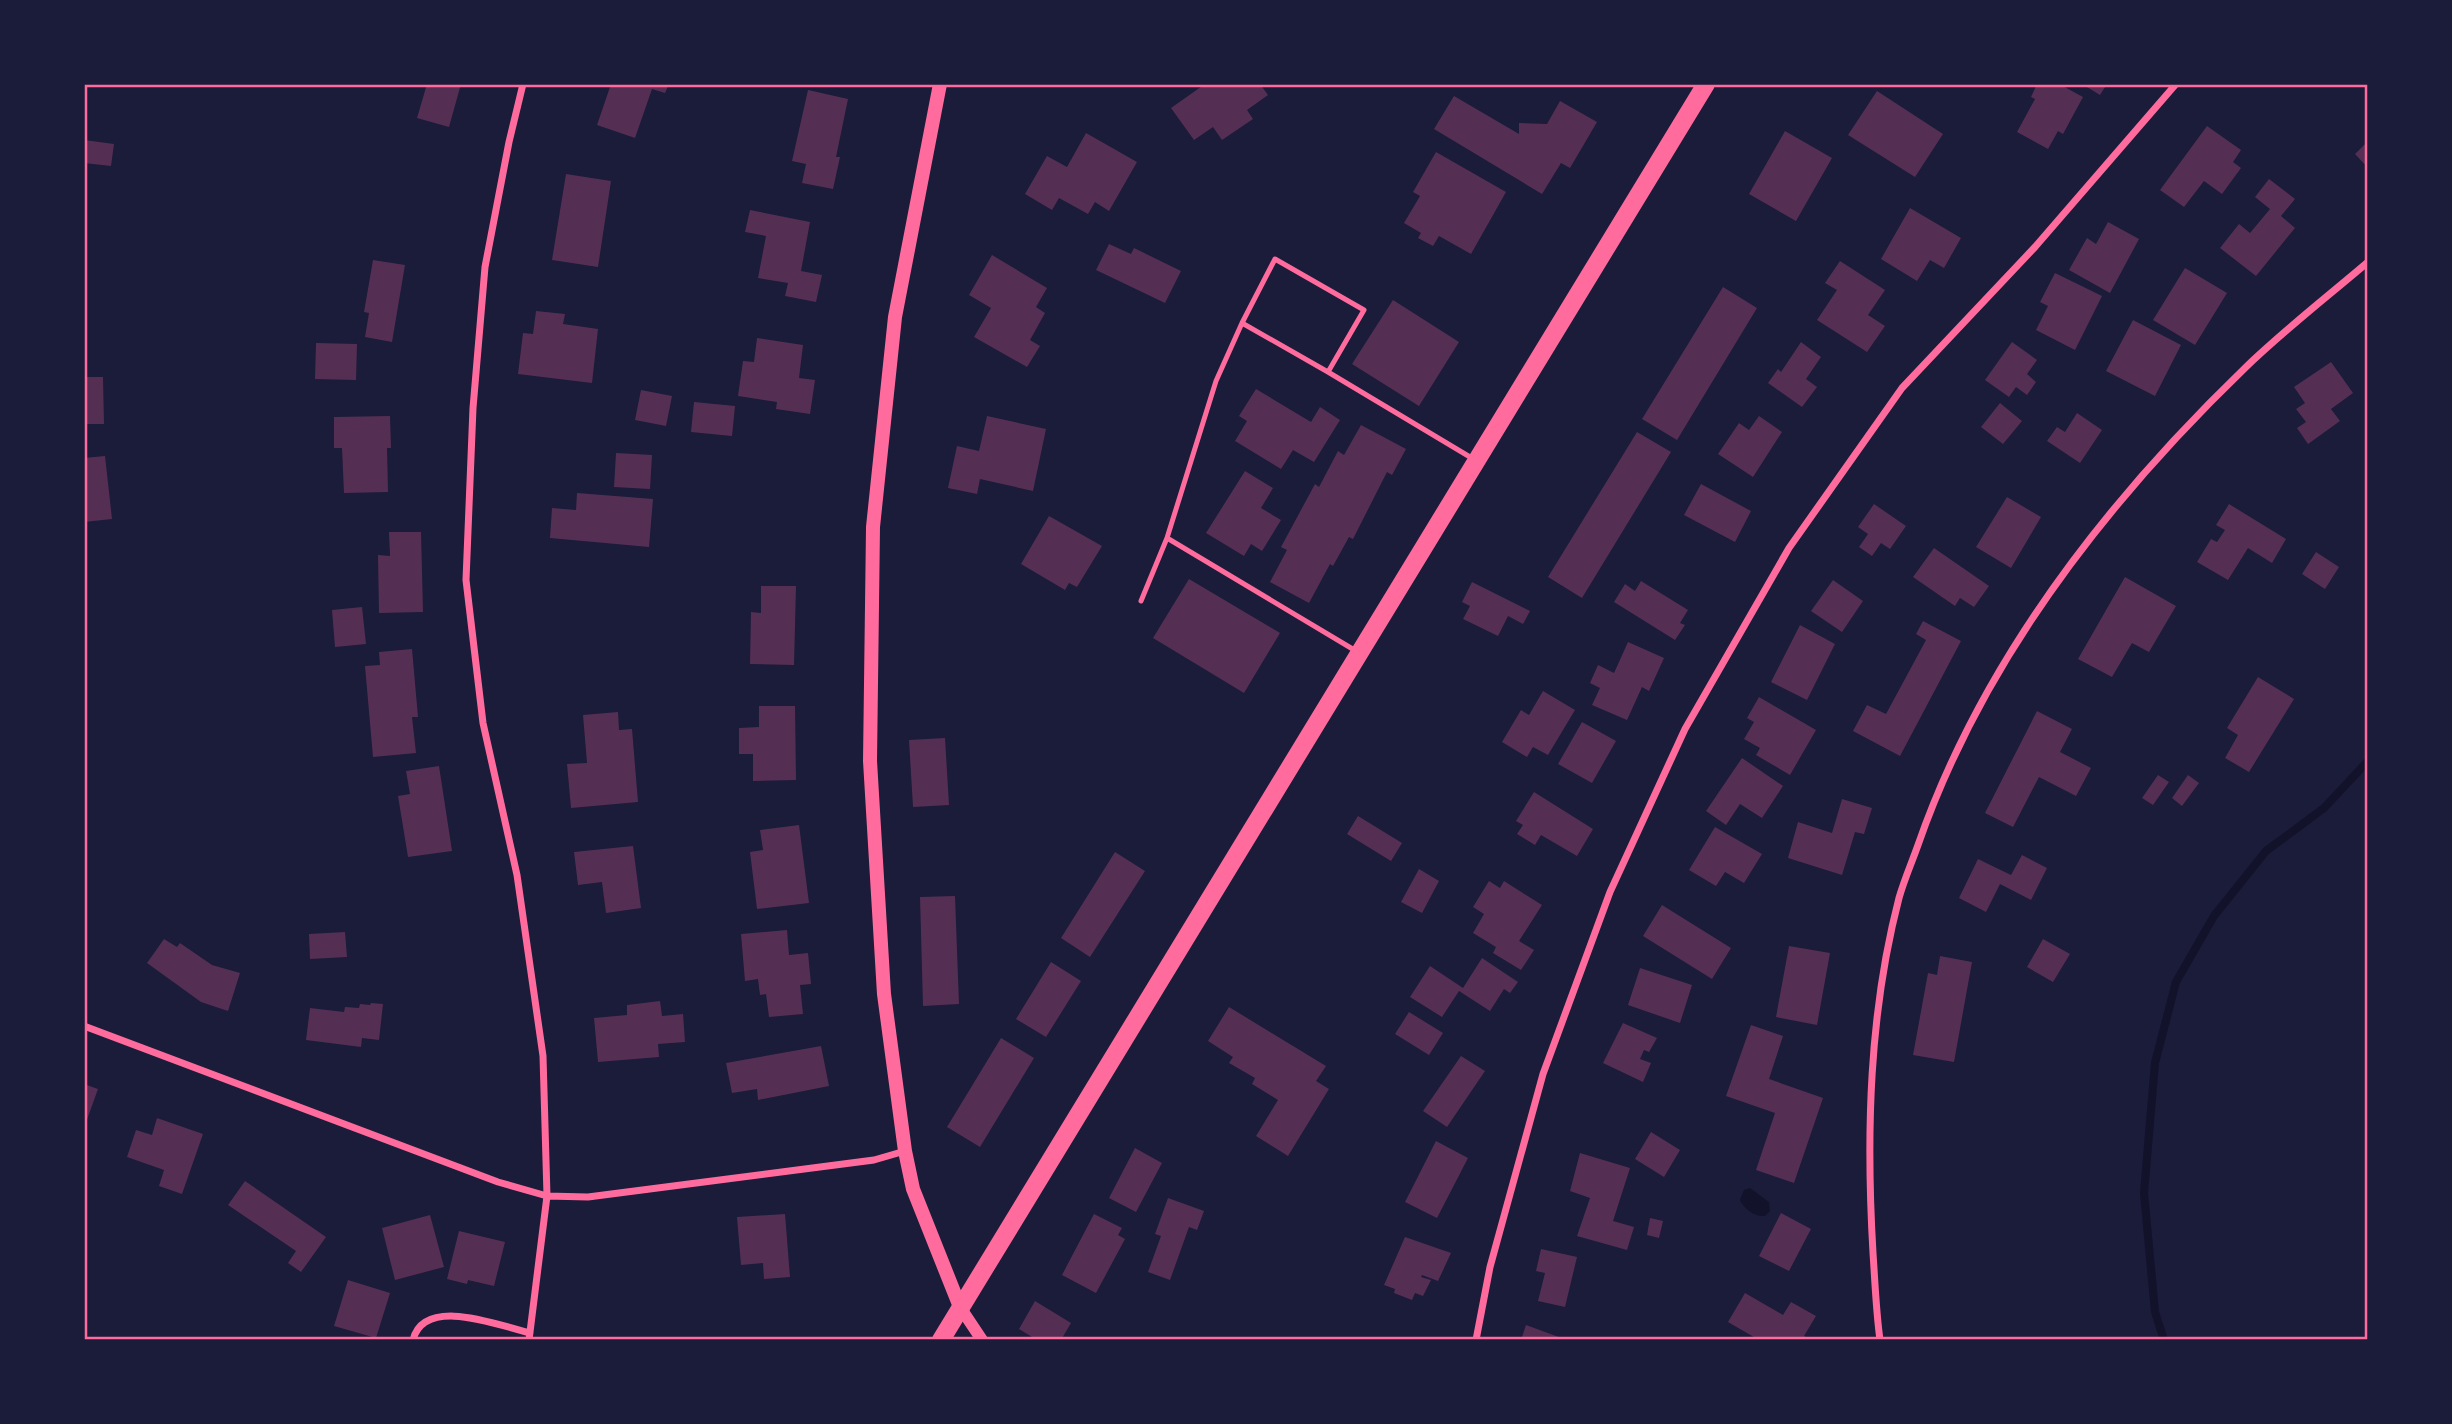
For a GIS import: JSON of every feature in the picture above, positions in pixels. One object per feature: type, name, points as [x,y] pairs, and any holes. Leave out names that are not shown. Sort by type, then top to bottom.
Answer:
[{"type":"main road","points":[[940,84],[895,317],[873,527],[870,761],[884,994],[905,1151],[913,1189],[960,1307]]},
{"type":"main road","points":[[940,1340],[1706,84]]},
{"type":"street","points":[[413,1340],[414,1333],[428,1321],[450,1314],[529,1337],[547,1196],[543,1056],[517,875],[483,723],[466,580],[473,408],[485,267],[523,84]]},
{"type":"street","points":[[1476,1340],[1490,1267],[1543,1074],[1610,892],[1685,729],[1789,548],[1902,388],[2035,247],[2176,84]]},
{"type":"street","points":[[1880,1340],[1869,1185],[1870,1105],[1875,1033],[1900,897],[1952,757],[2012,651],[2080,550],[2160,456],[2244,369],[2368,262]]},
{"type":"street","points":[[84,1026],[498,1182],[547,1196],[588,1197],[874,1160],[905,1151]]},
{"type":"street","points":[[960,1307],[982,1340]]},
{"type":"lane","points":[[1141,601],[1167,538],[1216,381],[1275,260],[1364,310],[1328,372]]},
{"type":"lane","points":[[1242,323],[1476,461]]},
{"type":"lane","points":[[1167,538],[1359,653]]},
{"type":"shaded area","points":[[1750,1188],[1769,1202],[1770,1211],[1765,1216],[1750,1212],[1740,1200],[1744,1190]]},
{"type":"building","points":[[427,84],[461,84],[449,127],[417,118]]},
{"type":"building","points":[[611,84],[669,84],[665,93],[652,89],[635,138],[597,125]]},
{"type":"building","points":[[1205,84],[1260,84],[1268,95],[1247,110],[1253,119],[1222,140],[1213,127],[1194,140],[1171,108]]},
{"type":"building","points":[[2037,84],[2059,84],[2083,97],[2063,134],[2058,131],[2048,149],[2017,132],[2035,99],[2031,97]]},
{"type":"building","points":[[2082,84],[2107,84],[2100,95]]},
{"type":"building","points":[[808,90],[848,99],[836,157],[840,157],[833,189],[802,183],[806,164],[792,161]]},
{"type":"building","points":[[1877,91],[1943,134],[1915,177],[1848,135]]},
{"type":"building","points":[[1454,96],[1519,134],[1519,123],[1547,124],[1560,101],[1597,122],[1570,168],[1561,163],[1542,194],[1434,129]]},
{"type":"building","points":[[2207,126],[2241,150],[2233,162],[2241,168],[2222,194],[2204,181],[2184,207],[2160,190]]},
{"type":"building","points":[[1785,131],[1832,158],[1796,221],[1749,194]]},
{"type":"building","points":[[1086,133],[1137,162],[1109,211],[1095,202],[1088,214],[1059,198],[1052,210],[1025,194],[1047,156],[1067,167]]},
{"type":"building","points":[[84,140],[114,144],[111,166],[84,163]]},
{"type":"building","points":[[2368,141],[2368,168],[2355,154]]},
{"type":"building","points":[[1436,152],[1506,192],[1471,254],[1439,236],[1433,246],[1418,238],[1421,233],[1404,223],[1420,196],[1413,192]]},
{"type":"building","points":[[566,174],[611,181],[598,267],[552,260]]},
{"type":"building","points":[[2269,179],[2295,199],[2281,216],[2295,228],[2256,276],[2220,248],[2239,224],[2250,233],[2270,209],[2255,197]]},
{"type":"building","points":[[1910,208],[1961,238],[1944,268],[1930,260],[1917,281],[1881,259]]},
{"type":"building","points":[[750,210],[810,222],[801,271],[822,275],[816,302],[785,296],[788,283],[758,278],[766,236],[745,232]]},
{"type":"building","points":[[2108,222],[2139,239],[2110,293],[2069,270],[2087,238],[2096,244]]},
{"type":"building","points":[[1109,244],[1131,254],[1134,248],[1181,271],[1165,303],[1096,270]]},
{"type":"building","points":[[992,255],[1047,288],[1036,307],[1045,313],[1030,340],[1040,346],[1027,367],[974,337],[991,308],[969,295]]},
{"type":"building","points":[[373,260],[405,265],[392,342],[365,337],[369,313],[364,312]]},
{"type":"building","points":[[1840,261],[1885,290],[1868,315],[1885,326],[1867,352],[1817,320],[1837,290],[1825,283]]},
{"type":"building","points":[[2185,268],[2227,293],[2195,345],[2153,320]]},
{"type":"building","points":[[2055,273],[2102,296],[2075,350],[2036,330],[2048,306],[2040,302]]},
{"type":"building","points":[[1723,287],[1757,308],[1677,440],[1642,419]]},
{"type":"building","points":[[1393,300],[1459,342],[1419,406],[1352,364]]},
{"type":"building","points":[[536,311],[565,314],[563,324],[598,329],[592,383],[518,374],[523,333],[533,334]]},
{"type":"building","points":[[2133,320],[2181,345],[2155,396],[2106,371]]},
{"type":"building","points":[[757,338],[803,345],[799,378],[815,380],[810,414],[776,409],[777,402],[738,396],[743,361],[754,362]]},
{"type":"building","points":[[1801,342],[1821,357],[1806,379],[1817,387],[1802,407],[1768,383],[1778,369],[1781,372]]},
{"type":"building","points":[[2012,342],[2037,360],[2027,374],[2036,382],[2027,395],[2016,387],[2009,397],[1985,380]]},
{"type":"building","points":[[316,343],[357,344],[356,380],[315,379]]},
{"type":"building","points":[[2331,362],[2353,393],[2331,409],[2340,421],[2308,444],[2297,428],[2306,422],[2296,409],[2305,403],[2294,387]]},
{"type":"building","points":[[84,377],[103,377],[104,424],[84,424]]},
{"type":"building","points":[[1256,389],[1311,422],[1320,407],[1340,420],[1314,462],[1293,450],[1281,469],[1235,441],[1247,421],[1239,416]]},
{"type":"building","points":[[641,390],[672,396],[666,426],[635,420]]},
{"type":"building","points":[[694,402],[735,406],[732,436],[691,432]]},
{"type":"building","points":[[2000,403],[2022,421],[2003,444],[1981,427]]},
{"type":"building","points":[[2077,413],[2102,430],[2080,463],[2047,441],[2057,427],[2065,432]]},
{"type":"building","points":[[390,416],[391,448],[387,448],[388,492],[344,493],[342,448],[334,448],[334,417]]},
{"type":"building","points":[[987,416],[1046,429],[1033,491],[980,479],[977,494],[948,488],[957,446],[979,451]]},
{"type":"building","points":[[1759,416],[1782,432],[1753,477],[1718,454],[1739,423],[1749,430]]},
{"type":"building","points":[[1361,425],[1406,449],[1392,475],[1387,472],[1353,539],[1349,537],[1333,566],[1330,564],[1309,603],[1270,582],[1287,550],[1281,547],[1315,484],[1319,487],[1338,451],[1344,455]]},
{"type":"building","points":[[1637,432],[1671,452],[1582,598],[1548,577]]},
{"type":"building","points":[[616,453],[652,455],[650,489],[614,487]]},
{"type":"building","points":[[105,456],[112,519],[84,522],[84,458]]},
{"type":"building","points":[[1245,471],[1273,488],[1261,508],[1281,520],[1262,551],[1251,544],[1244,556],[1206,533]]},
{"type":"building","points":[[1701,484],[1751,511],[1735,542],[1684,515]]},
{"type":"building","points":[[577,493],[653,499],[649,547],[550,538],[552,508],[576,510]]},
{"type":"building","points":[[2007,497],[2041,517],[2011,568],[1976,547]]},
{"type":"building","points":[[1874,504],[1906,526],[1890,549],[1881,543],[1872,556],[1859,547],[1868,534],[1858,527]]},
{"type":"building","points":[[2229,504],[2286,539],[2272,563],[2248,548],[2228,580],[2197,562],[2211,539],[2217,542],[2225,530],[2216,525]]},
{"type":"building","points":[[1049,516],[1102,546],[1077,587],[1069,583],[1065,590],[1021,564]]},
{"type":"building","points":[[389,532],[421,532],[423,612],[379,613],[378,555],[390,556]]},
{"type":"building","points":[[1934,548],[1989,586],[1974,607],[1960,598],[1955,606],[1913,577]]},
{"type":"building","points":[[2316,552],[2339,567],[2325,589],[2302,574]]},
{"type":"building","points":[[2125,577],[2176,606],[2149,652],[2132,643],[2112,677],[2078,659]]},
{"type":"building","points":[[1189,579],[1280,633],[1244,693],[1153,638]]},
{"type":"building","points":[[1833,580],[1863,601],[1842,632],[1811,611]]},
{"type":"building","points":[[1641,581],[1688,610],[1680,623],[1685,625],[1675,640],[1614,602],[1625,584],[1635,591]]},
{"type":"building","points":[[1472,582],[1530,611],[1523,624],[1508,616],[1498,636],[1463,619],[1470,606],[1462,602]]},
{"type":"building","points":[[761,586],[796,586],[794,665],[750,664],[751,612],[761,613]]},
{"type":"building","points":[[362,607],[366,644],[335,647],[332,610]]},
{"type":"building","points":[[1923,621],[1961,641],[1900,756],[1853,731],[1867,705],[1886,714],[1926,640],[1916,634]]},
{"type":"building","points":[[1800,625],[1835,644],[1807,700],[1771,682]]},
{"type":"building","points":[[1628,642],[1664,658],[1649,691],[1642,687],[1627,720],[1592,705],[1600,688],[1590,683],[1598,665],[1614,673]]},
{"type":"building","points":[[412,649],[418,717],[412,717],[416,753],[373,757],[365,666],[380,665],[379,652]]},
{"type":"building","points":[[2258,677],[2294,699],[2249,772],[2225,758],[2238,735],[2227,728]]},
{"type":"building","points":[[1543,691],[1575,710],[1548,755],[1533,747],[1527,757],[1502,742],[1521,710],[1529,715]]},
{"type":"building","points":[[1759,697],[1816,730],[1790,775],[1756,755],[1760,748],[1744,739],[1754,722],[1747,718]]},
{"type":"building","points":[[759,706],[795,706],[796,780],[753,781],[753,754],[739,754],[739,728],[759,727]]},
{"type":"building","points":[[2037,711],[2072,729],[2060,752],[2091,768],[2076,796],[2039,777],[2013,827],[1985,813]]},
{"type":"building","points":[[618,712],[619,730],[632,729],[638,802],[571,808],[567,764],[587,763],[583,715]]},
{"type":"building","points":[[1582,722],[1616,741],[1592,783],[1558,764]]},
{"type":"building","points":[[945,738],[949,805],[913,807],[909,740]]},
{"type":"building","points":[[1742,758],[1783,786],[1762,818],[1740,804],[1726,825],[1706,811]]},
{"type":"building","points":[[439,766],[452,851],[408,857],[398,796],[410,794],[406,771]]},
{"type":"building","points":[[2158,775],[2169,782],[2153,805],[2142,798]]},
{"type":"building","points":[[2188,775],[2199,783],[2182,806],[2172,798]]},
{"type":"building","points":[[1534,792],[1593,829],[1577,856],[1541,835],[1535,845],[1517,834],[1523,825],[1516,821]]},
{"type":"building","points":[[1842,799],[1872,808],[1864,834],[1855,832],[1842,875],[1788,858],[1798,822],[1832,833]]},
{"type":"building","points":[[1358,816],[1402,843],[1391,861],[1347,834]]},
{"type":"building","points":[[799,825],[809,903],[757,909],[750,852],[763,850],[760,830]]},
{"type":"building","points":[[1715,827],[1762,854],[1744,883],[1725,872],[1716,886],[1689,870]]},
{"type":"building","points":[[633,846],[641,908],[606,913],[602,882],[578,885],[574,852]]},
{"type":"building","points":[[1115,852],[1145,871],[1090,957],[1061,938]]},
{"type":"building","points":[[2022,855],[2047,868],[2031,900],[2000,884],[1986,912],[1959,898],[1978,859],[2011,875]]},
{"type":"building","points":[[1419,869],[1439,881],[1422,913],[1401,902]]},
{"type":"building","points":[[1489,881],[1500,888],[1504,881],[1542,905],[1519,941],[1534,950],[1521,970],[1493,953],[1496,947],[1473,933],[1484,914],[1473,907]]},
{"type":"building","points":[[955,896],[959,1004],[923,1006],[920,897]]},
{"type":"building","points":[[1662,905],[1731,948],[1712,979],[1643,936]]},
{"type":"building","points":[[787,930],[789,955],[808,953],[811,984],[800,985],[803,1014],[769,1017],[766,994],[760,995],[758,979],[745,981],[741,934]]},
{"type":"building","points":[[345,932],[347,957],[310,959],[309,934]]},
{"type":"building","points":[[164,939],[177,947],[180,943],[212,965],[240,973],[228,1011],[201,1002],[147,963]]},
{"type":"building","points":[[2043,939],[2070,954],[2053,982],[2027,967]]},
{"type":"building","points":[[1789,946],[1830,953],[1817,1025],[1776,1017]]},
{"type":"building","points":[[1940,956],[1972,962],[1954,1062],[1913,1055],[1928,973],[1937,975]]},
{"type":"building","points":[[1482,958],[1518,982],[1510,993],[1504,989],[1490,1011],[1459,991],[1442,1017],[1410,997],[1430,966],[1463,988]]},
{"type":"building","points":[[1051,962],[1081,981],[1046,1037],[1016,1019]]},
{"type":"building","points":[[1640,968],[1692,985],[1680,1023],[1628,1005]]},
{"type":"building","points":[[660,1001],[662,1016],[683,1014],[685,1042],[658,1044],[659,1057],[598,1062],[594,1018],[627,1015],[627,1005]]},
{"type":"building","points":[[360,1004],[383,1004],[379,1040],[362,1038],[361,1047],[306,1040],[310,1008],[344,1012],[345,1007],[359,1008]]},
{"type":"building","points":[[1229,1007],[1326,1066],[1316,1081],[1329,1089],[1288,1156],[1256,1136],[1278,1100],[1252,1084],[1255,1078],[1229,1063],[1233,1057],[1208,1041]]},
{"type":"building","points":[[1409,1012],[1443,1033],[1429,1055],[1395,1034]]},
{"type":"building","points":[[1623,1023],[1657,1038],[1649,1052],[1644,1050],[1640,1059],[1651,1063],[1643,1082],[1603,1063]]},
{"type":"building","points":[[1751,1025],[1783,1036],[1769,1079],[1823,1098],[1794,1183],[1756,1170],[1775,1113],[1726,1096]]},
{"type":"building","points":[[1001,1038],[1034,1058],[980,1147],[947,1127]]},
{"type":"building","points":[[821,1046],[829,1086],[758,1100],[757,1089],[732,1093],[726,1063]]},
{"type":"building","points":[[1461,1056],[1485,1071],[1447,1127],[1423,1111]]},
{"type":"building","points":[[84,1084],[98,1089],[84,1128]]},
{"type":"building","points":[[157,1118],[203,1134],[182,1194],[159,1186],[164,1170],[127,1157],[136,1130],[152,1135]]},
{"type":"building","points":[[1651,1132],[1680,1150],[1664,1177],[1635,1159]]},
{"type":"building","points":[[1436,1141],[1468,1158],[1437,1218],[1405,1202]]},
{"type":"building","points":[[1135,1148],[1162,1163],[1136,1212],[1109,1198]]},
{"type":"building","points":[[1580,1153],[1630,1168],[1613,1221],[1634,1227],[1627,1250],[1577,1236],[1590,1198],[1570,1191]]},
{"type":"building","points":[[245,1181],[326,1237],[301,1272],[288,1263],[296,1251],[228,1205]]},
{"type":"building","points":[[1168,1198],[1204,1211],[1197,1230],[1189,1227],[1170,1280],[1148,1272],[1161,1236],[1155,1234]]},
{"type":"building","points":[[1781,1213],[1811,1229],[1789,1271],[1759,1256]]},
{"type":"building","points":[[785,1214],[790,1277],[764,1279],[763,1263],[741,1265],[737,1217]]},
{"type":"building","points":[[1094,1214],[1122,1228],[1118,1235],[1125,1239],[1096,1293],[1062,1275]]},
{"type":"building","points":[[430,1215],[444,1267],[395,1280],[382,1228]]},
{"type":"building","points":[[1650,1218],[1663,1221],[1659,1238],[1647,1235]]},
{"type":"building","points":[[459,1231],[505,1242],[494,1286],[468,1280],[467,1284],[447,1279]]},
{"type":"building","points":[[1405,1237],[1451,1253],[1438,1281],[1422,1275],[1421,1277],[1431,1280],[1423,1296],[1415,1293],[1412,1300],[1394,1293],[1395,1289],[1384,1285]]},
{"type":"building","points":[[1541,1249],[1577,1257],[1565,1307],[1538,1301],[1545,1273],[1536,1271]]},
{"type":"building","points":[[348,1280],[390,1293],[376,1338],[334,1326]]},
{"type":"building","points":[[1745,1293],[1783,1315],[1791,1302],[1816,1316],[1804,1336],[1812,1340],[1759,1340],[1728,1322]]},
{"type":"building","points":[[1035,1301],[1071,1323],[1061,1340],[1037,1340],[1019,1329]]},
{"type":"building","points":[[1526,1325],[1567,1340],[1521,1340]]},
{"type":"waterway","points":[[2164,1340],[2155,1312],[2144,1193],[2155,1063],[2176,982],[2214,916],[2266,851],[2324,808],[2368,761]]}]
